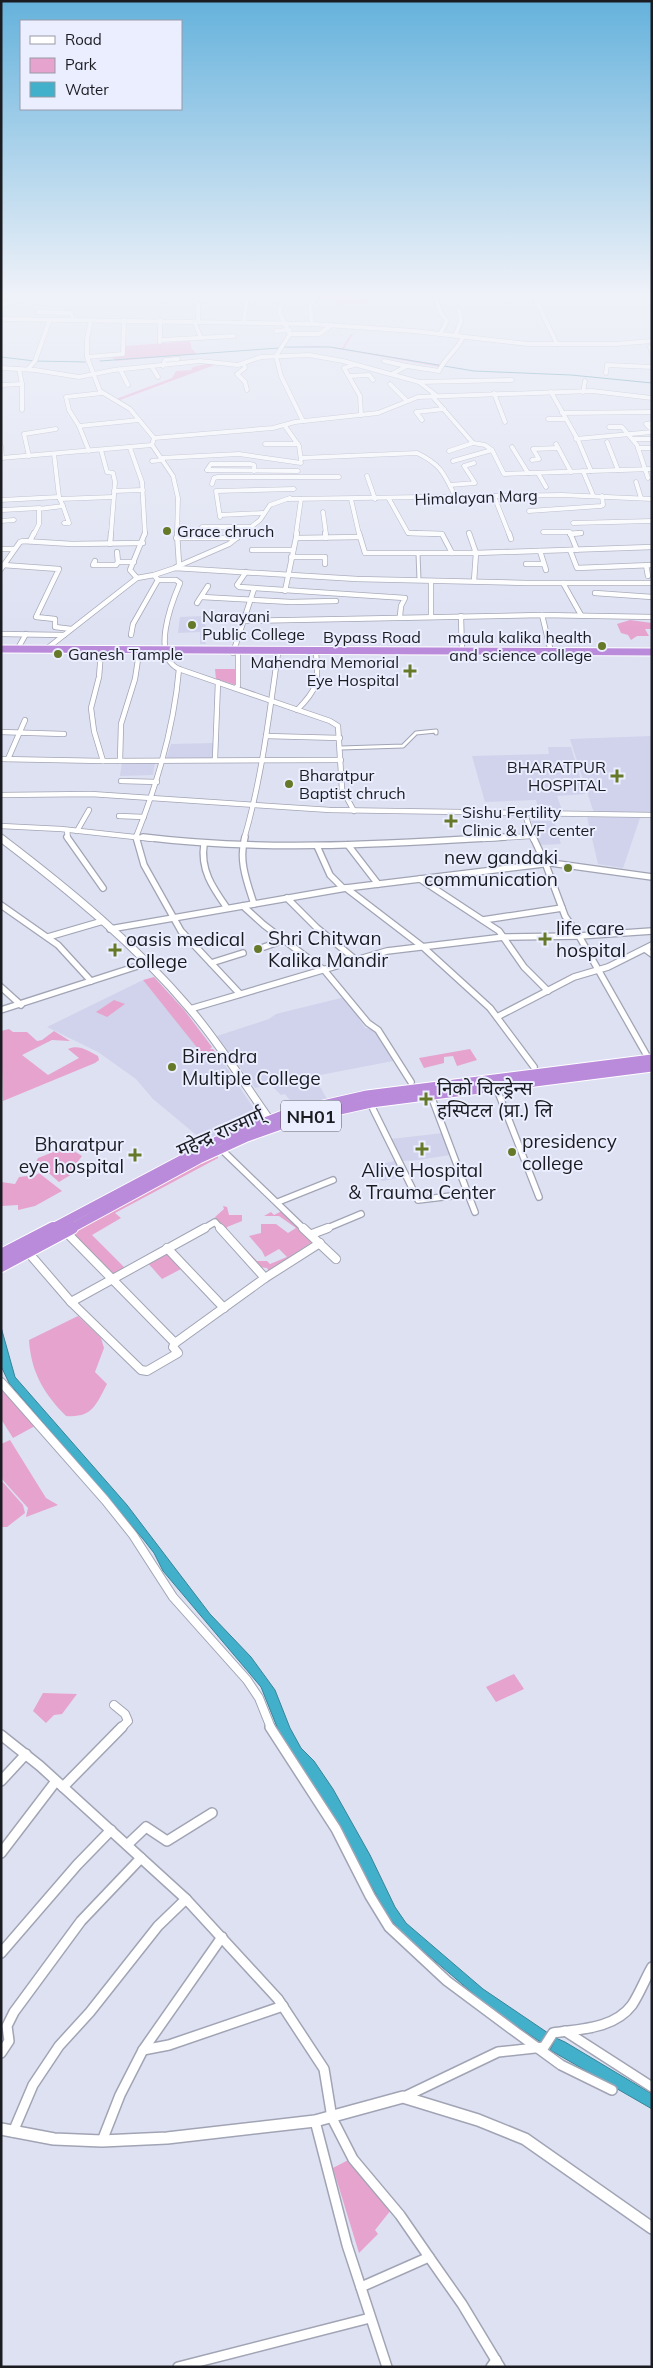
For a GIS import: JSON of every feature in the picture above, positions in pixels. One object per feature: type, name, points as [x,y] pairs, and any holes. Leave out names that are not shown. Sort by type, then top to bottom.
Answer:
[{"type":"highway","name":"Bypass Road","points":[[1,651],[165,652]]},
{"type":"highway","name":"Bypass Road","points":[[1,651],[652,654]]},
{"type":"highway","name":"Bypass Road","points":[[235,651],[278,653],[376,652]]},
{"type":"highway","name":"Bypass Road","points":[[462,653],[652,654]]},
{"type":"highway","name":"महेन्द्र राज्मार्ग्","points":[[1,1266],[65,1231],[116,1208],[221,1148],[310,1106],[367,1095],[649,1057]]},
{"type":"highway","name":"महेन्द्र राज्मार्ग्","points":[[1,1255],[209,1145],[272,1123],[371,1103],[652,1067]]},
{"type":"street","points":[[68,407],[79,426],[89,451]]},
{"type":"street","points":[[128,407],[154,438]]},
{"type":"street","points":[[296,407],[303,421]]},
{"type":"street","points":[[361,415],[364,407]]},
{"type":"street","points":[[154,438],[285,426],[303,421],[361,415],[389,410],[396,407]]},
{"type":"street","points":[[442,407],[474,443],[492,450],[504,474],[652,469]]},
{"type":"street","points":[[499,407],[505,422]]},
{"type":"street","points":[[559,407],[591,471]]},
{"type":"street","points":[[422,420],[416,412],[444,410]]},
{"type":"street","points":[[562,413],[652,412]]},
{"type":"street","points":[[548,419],[565,419]]},
{"type":"street","points":[[79,426],[140,420]]},
{"type":"street","points":[[632,437],[652,431],[646,424],[652,423]]},
{"type":"street","points":[[285,426],[298,444],[301,458],[293,496]]},
{"type":"street","points":[[609,427],[622,426],[632,437],[638,448],[648,478]]},
{"type":"street","points":[[29,456],[24,434],[56,429]]},
{"type":"street","points":[[576,439],[632,437],[652,439]]},
{"type":"street","points":[[152,445],[154,438]]},
{"type":"street","points":[[607,442],[618,470]]},
{"type":"street","points":[[449,451],[474,443]]},
{"type":"street","points":[[265,444],[298,444]]},
{"type":"street","points":[[1,446],[2,458],[152,445]]},
{"type":"street","points":[[152,445],[173,476],[178,498],[176,538],[179,564]]},
{"type":"street","points":[[532,460],[539,459],[534,449],[557,446],[571,472]]},
{"type":"street","points":[[512,447],[528,473]]},
{"type":"street","points":[[130,448],[140,474],[146,531],[130,570],[137,578]]},
{"type":"street","points":[[638,448],[652,448]]},
{"type":"street","points":[[101,450],[107,472],[114,473],[110,544]]},
{"type":"street","points":[[453,461],[492,450]]},
{"type":"street","points":[[54,454],[60,498],[69,522],[64,523]]},
{"type":"street","points":[[152,461],[240,454],[300,463]]},
{"type":"street","points":[[301,458],[416,454],[434,461],[456,498]]},
{"type":"street","points":[[450,485],[475,483],[464,466],[474,463]]},
{"type":"street","points":[[254,471],[254,465],[250,464],[211,464],[207,469],[208,470],[254,471],[298,471]]},
{"type":"street","points":[[583,471],[593,495]]},
{"type":"street","points":[[538,473],[546,487]]},
{"type":"street","points":[[367,476],[375,498]]},
{"type":"street","points":[[212,484],[214,478],[218,477],[339,477]]},
{"type":"street","points":[[636,482],[641,498]]},
{"type":"street","points":[[263,513],[220,516],[216,491],[294,489]]},
{"type":"street","points":[[114,492],[143,490]]},
{"type":"street","name":"Himalayan Marg","points":[[288,499],[593,495],[652,499]]},
{"type":"street","points":[[175,568],[179,564],[214,552],[237,538],[260,520],[270,505],[293,496]]},
{"type":"street","points":[[285,591],[291,557],[297,538],[301,499],[293,496]]},
{"type":"street","points":[[494,496],[511,539]]},
{"type":"street","points":[[529,511],[601,506],[603,505],[602,496]]},
{"type":"street","points":[[1,500],[113,497]]},
{"type":"street","points":[[389,498],[408,533],[442,534],[452,553]]},
{"type":"street","points":[[351,499],[365,553],[476,553],[652,547]]},
{"type":"street","points":[[2,510],[63,506]]},
{"type":"street","points":[[30,541],[39,524],[40,508]]},
{"type":"street","points":[[323,512],[326,538]]},
{"type":"street","points":[[1,521],[14,520]]},
{"type":"street","points":[[573,523],[652,520]]},
{"type":"street","points":[[202,527],[252,527]]},
{"type":"street","points":[[543,532],[580,533]]},
{"type":"street","points":[[469,533],[476,553],[474,581]]},
{"type":"street","points":[[570,534],[577,550]]},
{"type":"street","points":[[297,538],[360,537]]},
{"type":"street","points":[[176,538],[237,538]]},
{"type":"street","points":[[2,567],[22,541],[60,544],[143,542]]},
{"type":"street","points":[[1,549],[14,549]]},
{"type":"street","points":[[252,550],[293,550]]},
{"type":"street","points":[[570,550],[577,568],[652,565]]},
{"type":"street","points":[[540,551],[546,570]]},
{"type":"street","points":[[117,552],[118,562]]},
{"type":"street","points":[[418,553],[419,580]]},
{"type":"street","points":[[291,557],[325,557],[325,564]]},
{"type":"street","points":[[95,561],[93,565],[114,565],[118,562],[134,562]]},
{"type":"street","points":[[526,564],[544,564]]},
{"type":"street","points":[[646,565],[648,576]]},
{"type":"street","points":[[2,567],[59,569],[36,617],[55,619],[54,627],[71,629]]},
{"type":"street","points":[[45,650],[137,578],[175,568],[430,581],[652,582]]},
{"type":"street","points":[[246,572],[237,585],[239,587],[405,598],[400,616]]},
{"type":"street","points":[[154,575],[158,580]]},
{"type":"street","points":[[131,635],[133,624],[140,609],[158,580]]},
{"type":"street","points":[[158,580],[176,580],[180,583],[171,603],[165,652],[170,663],[179,669],[335,724],[340,730],[342,789],[354,811]]},
{"type":"street","points":[[430,581],[431,616]]},
{"type":"street","points":[[563,583],[581,615]]},
{"type":"street","points":[[197,603],[208,586]]},
{"type":"street","points":[[235,688],[238,686],[235,651],[254,589]]},
{"type":"street","points":[[595,593],[652,597]]},
{"type":"street","points":[[202,596],[291,602],[336,601]]},
{"type":"street","points":[[542,615],[550,652]]},
{"type":"street","points":[[244,621],[400,616],[581,615],[652,617]]},
{"type":"street","points":[[461,616],[462,653]]},
{"type":"street","points":[[1,634],[64,634]]},
{"type":"street","points":[[17,650],[26,634]]},
{"type":"street","points":[[101,652],[99,677],[91,708],[94,731],[102,761]]},
{"type":"street","points":[[120,760],[121,724],[134,686],[139,653]]},
{"type":"street","points":[[254,904],[244,872],[242,846],[254,806],[263,759],[278,653]]},
{"type":"street","points":[[298,710],[318,685],[316,653]]},
{"type":"street","points":[[179,669],[176,707],[163,761],[152,798],[136,837],[144,864],[174,914],[174,918],[181,931],[240,994]]},
{"type":"street","points":[[215,759],[218,682]]},
{"type":"street","points":[[8,758],[25,720]]},
{"type":"street","points":[[341,748],[403,746],[416,733],[436,731],[436,733]]},
{"type":"street","points":[[1,732],[64,734]]},
{"type":"street","points":[[266,736],[340,738]]},
{"type":"street","points":[[1,758],[102,761],[215,759],[341,760]]},
{"type":"street","points":[[121,781],[157,782]]},
{"type":"street","points":[[1,795],[91,794],[354,811],[652,815]]},
{"type":"street","points":[[77,831],[89,810]]},
{"type":"street","points":[[525,814],[531,836],[545,864],[562,908],[649,1057]]},
{"type":"street","points":[[119,816],[144,817]]},
{"type":"street","points":[[1,826],[242,846],[348,845],[531,836]]},
{"type":"street","points":[[67,830],[67,838],[103,888]]},
{"type":"street","points":[[1,838],[48,872],[147,963],[190,1009],[272,1123]]},
{"type":"street","points":[[204,844],[203,869],[206,877],[228,908]]},
{"type":"street","points":[[348,845],[378,884]]},
{"type":"street","points":[[317,846],[330,875],[423,946],[497,1017],[534,1067]]},
{"type":"street","points":[[110,929],[345,888],[545,864],[557,863],[652,877]]},
{"type":"street","points":[[420,880],[483,920],[504,937],[516,957],[548,991]]},
{"type":"street","points":[[287,898],[310,922],[356,960]]},
{"type":"street","points":[[1,905],[48,937],[91,981]]},
{"type":"street","points":[[243,906],[324,971],[350,998],[368,1023],[378,1030],[411,1082]]},
{"type":"street","points":[[483,920],[562,908]]},
{"type":"street","points":[[48,937],[102,921]]},
{"type":"street","points":[[190,1009],[387,951],[504,937],[579,936],[652,931]]},
{"type":"street","points":[[264,948],[284,940]]},
{"type":"street","points":[[497,1017],[574,977],[598,970],[652,946]]},
{"type":"street","points":[[645,949],[652,954]]},
{"type":"street","points":[[211,963],[243,953]]},
{"type":"street","points":[[1,1010],[147,963]]},
{"type":"street","points":[[1,987],[21,1005]]},
{"type":"street","points":[[498,1092],[539,1197]]},
{"type":"street","points":[[433,1101],[475,1212]]},
{"type":"street","points":[[374,1109],[418,1200],[468,1194]]},
{"type":"street","points":[[221,1148],[336,1259]]},
{"type":"street","points":[[278,1202],[333,1180]]},
{"type":"street","points":[[312,1234],[361,1214]]},
{"type":"street","points":[[71,1302],[215,1222],[265,1278]]},
{"type":"street","points":[[65,1231],[175,1343]]},
{"type":"street","points":[[27,1251],[71,1302],[141,1370],[147,1371],[178,1353],[173,1347],[175,1343],[265,1278],[320,1243]]},
{"type":"street","points":[[167,1248],[224,1308]]},
{"type":"street","points":[[1,1382],[105,1500],[133,1535],[173,1597],[250,1685],[259,1698],[273,1734],[336,1829],[370,1896],[389,1927],[447,1980],[541,2047],[561,2065],[612,2090]]},
{"type":"street","points":[[1,1853],[22,1824],[60,1784],[128,1721],[125,1714],[114,1705]]},
{"type":"street","points":[[1,1735],[60,1784],[186,1899],[283,2006],[324,2069],[332,2118],[353,2159],[400,2215],[462,2304],[496,2365]]},
{"type":"street","points":[[1,1781],[26,1754]]},
{"type":"street","points":[[127,1845],[146,1827],[167,1842],[212,1813]]},
{"type":"street","points":[[1,1953],[77,1865],[111,1830]]},
{"type":"street","points":[[1,2053],[9,2041],[7,2026],[14,2012],[82,1921],[141,1858]]},
{"type":"street","points":[[186,1899],[158,1926],[90,2012],[59,2046],[33,2085],[7,2130],[54,2139],[102,2141],[168,2138],[332,2118],[403,2097],[498,2052],[541,2047],[553,2033],[593,2028],[611,2023],[628,2010],[652,1967]]},
{"type":"street","points":[[102,2141],[120,2095],[144,2050],[222,1937]]},
{"type":"street","points":[[144,2050],[169,2045],[283,2006]]},
{"type":"street","points":[[565,2031],[652,2087]]},
{"type":"street","points":[[403,2097],[478,2120],[525,2139],[652,2228]]},
{"type":"street","points":[[315,2121],[321,2151],[370,2318],[387,2367]]},
{"type":"street","points":[[361,2287],[429,2257]]},
{"type":"street","points":[[178,2367],[370,2318]]},
{"type":"shaded area","name":"Narayani Public College","points":[[205,616],[206,644],[200,644],[200,632],[178,633],[180,617]]},
{"type":"shaded area","name":"BHARATPUR HOSPITAL","points":[[652,736],[652,813],[594,813],[570,739]]},
{"type":"shaded area","points":[[214,743],[213,758],[166,759],[171,744]]},
{"type":"shaded area","points":[[548,747],[571,747],[585,794],[557,796],[562,810],[539,810],[536,800],[485,802],[472,756],[549,754]]},
{"type":"shaded area","points":[[122,762],[155,762],[153,775],[120,776]]},
{"type":"shaded area","points":[[587,817],[640,818],[623,868],[598,864]]},
{"type":"shaded area","points":[[531,821],[554,821],[561,844],[540,845]]},
{"type":"shaded area","name":"Birendra Multiple College","points":[[143,980],[207,1059],[219,1056],[260,1118],[206,1143],[153,1099],[136,1079],[98,1052],[47,1027]]},
{"type":"shaded area","points":[[345,997],[365,1028],[374,1029],[393,1061],[320,1075],[321,1078],[316,1080],[327,1099],[294,1106],[285,1094],[281,1095],[270,1084],[255,1088],[217,1036],[269,1019],[276,1014]]},
{"type":"shaded area","name":"Alive Hospital & Trauma Center","points":[[443,1133],[450,1155],[418,1160],[401,1161],[391,1139]]},
{"type":"shaded area","points":[[395,1161],[403,1177],[382,1181],[371,1166]]},
{"type":"green space","points":[[630,620],[652,623],[652,629],[645,629],[649,636],[637,636],[631,640],[628,635],[621,633],[617,624]]},
{"type":"green space","points":[[215,669],[237,669],[236,685],[216,679]]},
{"type":"green space","points":[[154,977],[185,1011],[212,1047],[210,1049],[213,1049],[217,1054],[217,1057],[207,1060],[143,980]]},
{"type":"green space","points":[[114,1000],[125,1004],[107,1017],[96,1012]]},
{"type":"green space","points":[[9,1029],[13,1032],[27,1032],[37,1041],[42,1040],[54,1031],[70,1041],[52,1040],[22,1055],[48,1075],[79,1058],[68,1049],[76,1047],[87,1050],[98,1056],[99,1060],[3,1101],[1,1031]]},
{"type":"green space","points":[[470,1049],[477,1060],[457,1066],[453,1056],[444,1057],[444,1063],[424,1068],[419,1058]]},
{"type":"green space","points":[[56,1151],[74,1151],[82,1156],[73,1168],[72,1174],[59,1182],[36,1162],[38,1158]]},
{"type":"green space","points":[[218,1151],[218,1158],[115,1213],[121,1218],[92,1235],[125,1268],[113,1276],[69,1232]]},
{"type":"green space","points":[[39,1173],[62,1191],[35,1206],[18,1210],[18,1205],[1,1206],[1,1182],[15,1184],[19,1177],[28,1176],[32,1178]]},
{"type":"green space","points":[[223,1206],[227,1207],[229,1215],[242,1215],[242,1221],[227,1227],[227,1230],[257,1261],[267,1261],[270,1264],[287,1257],[279,1249],[265,1257],[249,1236],[261,1233],[261,1224],[276,1224],[288,1233],[296,1228],[279,1216],[264,1216],[271,1212],[274,1215],[282,1211],[312,1242],[269,1271],[267,1268],[258,1267],[215,1217],[224,1209]]},
{"type":"green space","points":[[168,1252],[183,1268],[162,1279],[147,1262]]},
{"type":"green space","points":[[78,1316],[101,1338],[104,1348],[95,1372],[107,1384],[92,1409],[82,1415],[66,1416],[51,1399],[40,1382],[30,1352],[29,1340]]},
{"type":"green space","points":[[1,1385],[35,1426],[13,1438],[1,1419]]},
{"type":"green space","points":[[10,1440],[46,1498],[58,1505],[26,1517],[28,1508],[1,1478],[1,1444]]},
{"type":"green space","points":[[1,1480],[23,1505],[25,1513],[7,1527],[1,1527]]},
{"type":"green space","points":[[514,1674],[524,1689],[496,1702],[486,1687]]},
{"type":"green space","points":[[43,1693],[77,1694],[62,1714],[54,1715],[46,1723],[33,1711]]},
{"type":"green space","points":[[350,2159],[391,2210],[375,2230],[378,2234],[359,2253],[333,2168]]},
{"type":"water","points":[[1,1327],[15,1377],[127,1505],[210,1614],[251,1657],[275,1690],[290,1728],[301,1748],[314,1761],[333,1789],[370,1855],[395,1907],[406,1923],[483,1989],[548,2033],[542,2043],[490,2008],[401,1932],[388,1916],[327,1806],[281,1737],[261,1687],[163,1571],[154,1553],[143,1539],[9,1383],[1,1366]]},
{"type":"water","points":[[556,2038],[652,2094],[652,2109],[550,2050]]},
{"type":"place","name":"Grace chruch","points":[[167,531]]},
{"type":"place","name":"Narayani Public College","points":[[192,625]]},
{"type":"place","name":"maula kalika health and science college","points":[[602,646]]},
{"type":"place","name":"Ganesh Tample","points":[[58,654]]},
{"type":"place","name":"Mahendra Memorial Eye Hospital","points":[[410,671]]},
{"type":"place","name":"BHARATPUR HOSPITAL","points":[[617,776]]},
{"type":"place","name":"Bharatpur Baptist chruch","points":[[289,784]]},
{"type":"place","name":"Sishu Fertility Clinic & IVF center","points":[[451,821]]},
{"type":"place","name":"new gandaki communication","points":[[568,868]]},
{"type":"place","name":"life care hospital","points":[[545,939]]},
{"type":"place","name":"Shri Chitwan Kalika Mandir","points":[[258,949]]},
{"type":"place","name":"oasis medical college","points":[[115,950]]},
{"type":"place","name":"Birendra Multiple College","points":[[172,1067]]},
{"type":"place","name":"निको चिल्ड्रेन्स हस्पिटल (प्रा.) लि","points":[[426,1099]]},
{"type":"place","name":"Alive Hospital & Trauma Center","points":[[422,1149]]},
{"type":"place","name":"presidency college","points":[[512,1152]]},
{"type":"place","name":"Bharatpur eye hospital","points":[[135,1155]]}]
